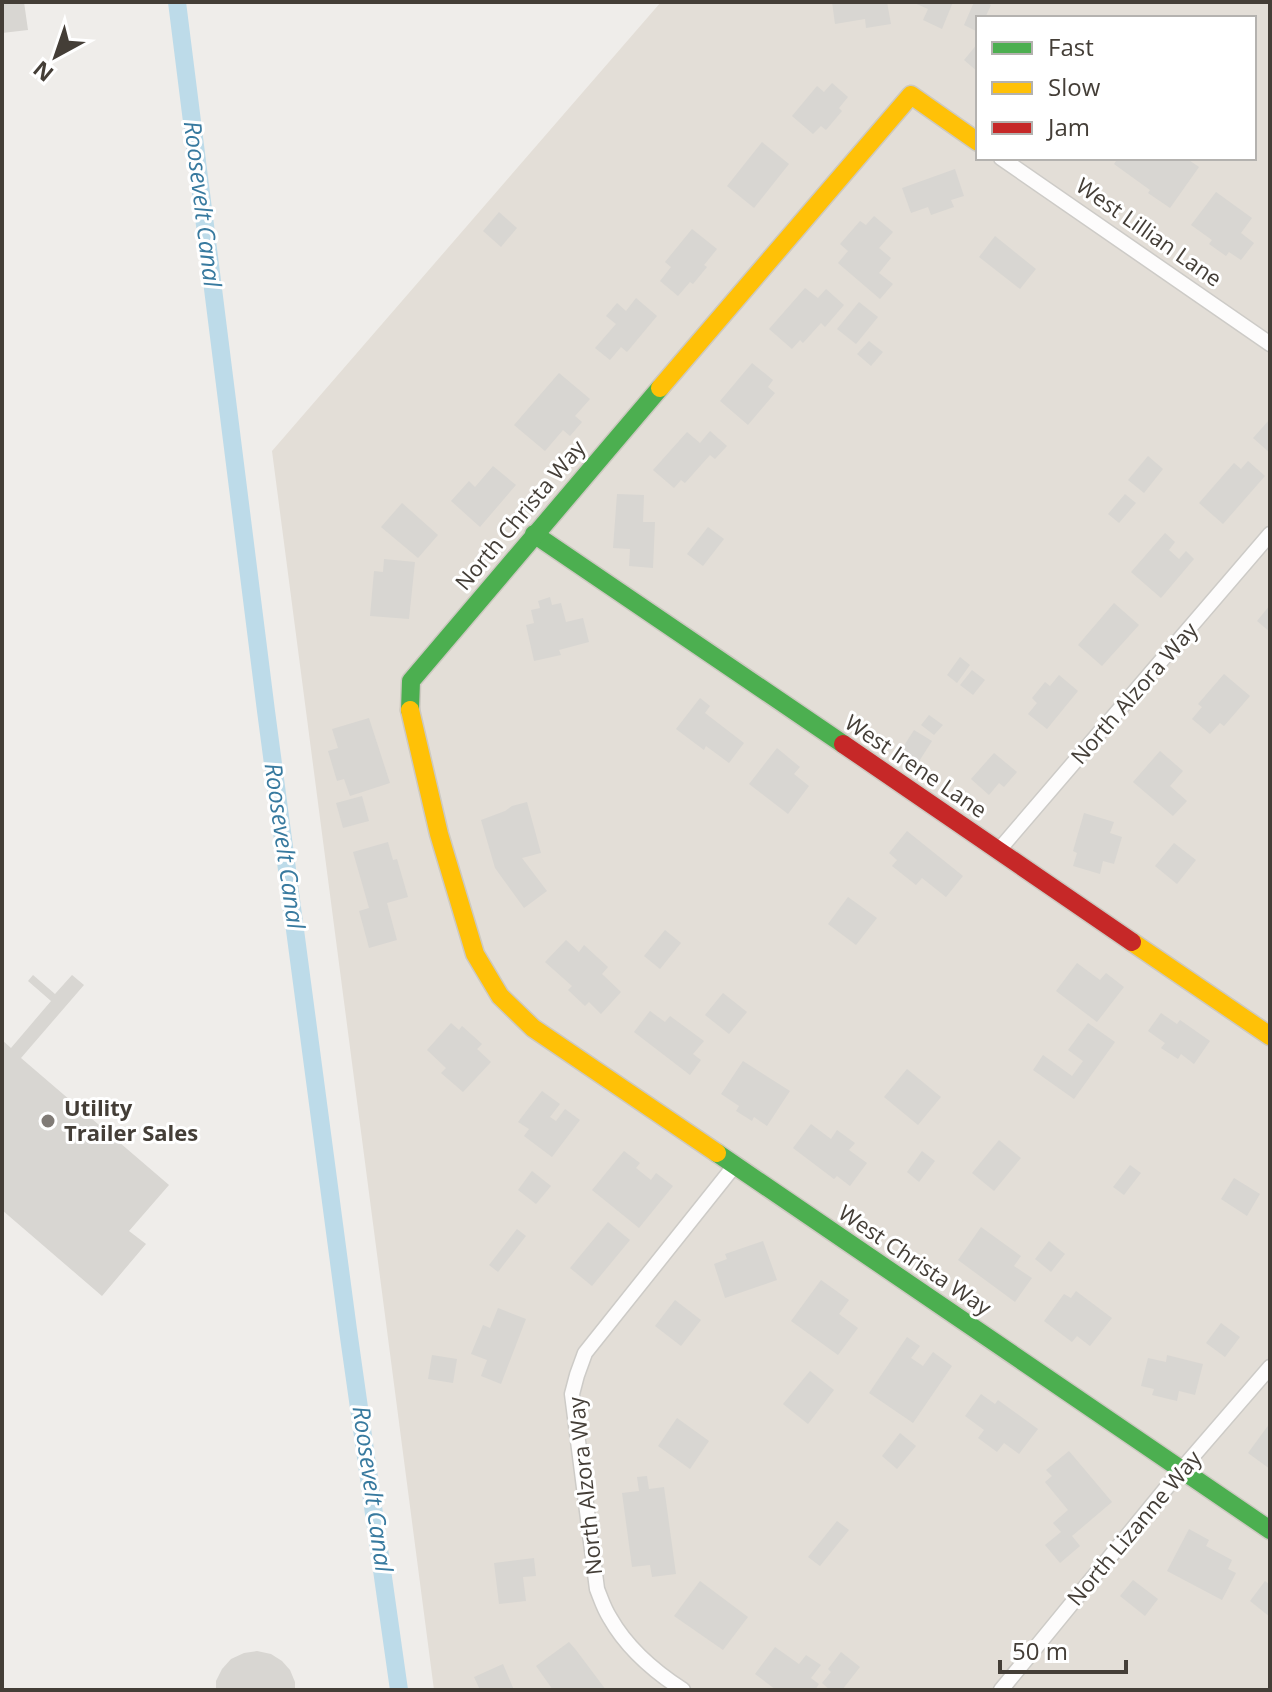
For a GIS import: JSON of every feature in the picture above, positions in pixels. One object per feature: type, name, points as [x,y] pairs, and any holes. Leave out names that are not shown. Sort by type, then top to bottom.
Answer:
[{"type":"street","name":"North Christa Way","points":[[533,1028],[500,996],[475,954],[439,834],[409,708],[411,681],[911,95],[976,141]]},
{"type":"street","name":"West Lillian Lane","points":[[1004,160],[1270,344]]},
{"type":"street","name":"West Irene Lane","points":[[534,534],[1270,1036]]},
{"type":"street","name":"North Alzora Way","points":[[998,851],[1270,534]]},
{"type":"street","name":"West Christa Way","points":[[533,1028],[1270,1530]]},
{"type":"street","name":"North Alzora Way","points":[[683,1690],[660,1675],[633,1648],[610,1619],[597,1589],[572,1394],[585,1353],[735,1165]]},
{"type":"street","name":"North Lizanne Way","points":[[1001,1690],[1181,1470],[1270,1367]]},
{"type":"shaded area","points":[[661,2],[1270,2],[1270,1690],[434,1690],[272,451]]},
{"type":"building","points":[[2,2],[24,2],[28,30],[2,33]]},
{"type":"building","points":[[832,2],[887,2],[891,24],[866,28],[865,19],[835,24]]},
{"type":"building","points":[[912,2],[953,2],[942,29],[923,20],[928,9]]},
{"type":"building","points":[[974,2],[991,5],[986,16],[976,16],[976,31],[964,25]]},
{"type":"building","points":[[976,45],[976,70],[964,60]]},
{"type":"building","points":[[832,83],[848,97],[839,108],[842,111],[826,130],[821,126],[813,134],[792,116],[817,86],[824,92]]},
{"type":"building","points":[[762,142],[789,164],[754,208],[727,186]]},
{"type":"building","points":[[1117,160],[1189,160],[1199,167],[1170,208],[1114,164]]},
{"type":"building","points":[[955,169],[964,196],[951,200],[954,207],[931,215],[928,207],[911,213],[902,188]]},
{"type":"building","points":[[1216,192],[1252,218],[1241,233],[1254,243],[1241,260],[1229,252],[1226,256],[1209,244],[1212,240],[1191,225]]},
{"type":"building","points":[[499,212],[517,228],[501,247],[483,231]]},
{"type":"building","points":[[874,216],[893,232],[879,248],[891,258],[879,273],[893,284],[880,299],[838,263],[848,251],[840,244],[860,221],[866,225]]},
{"type":"building","points":[[692,229],[717,249],[693,284],[690,282],[678,296],[660,281],[671,267],[665,262]]},
{"type":"building","points":[[995,236],[1036,269],[1020,289],[979,257]]},
{"type":"building","points":[[805,288],[818,298],[826,289],[844,305],[825,327],[821,323],[803,343],[800,340],[792,349],[769,329]]},
{"type":"building","points":[[636,298],[657,316],[627,352],[621,347],[610,360],[595,348],[616,324],[606,316],[617,303],[626,311]]},
{"type":"building","points":[[859,302],[878,317],[856,344],[837,329]]},
{"type":"building","points":[[869,341],[883,352],[871,366],[857,354]]},
{"type":"building","points":[[752,363],[773,380],[768,387],[775,393],[748,425],[720,401]]},
{"type":"building","points":[[559,373],[590,399],[575,416],[582,422],[570,436],[563,430],[545,451],[514,425]]},
{"type":"building","points":[[1270,419],[1270,453],[1253,438]]},
{"type":"building","points":[[710,431],[727,446],[715,459],[710,455],[685,483],[681,480],[674,488],[653,470],[687,432],[700,443]]},
{"type":"building","points":[[1148,456],[1163,469],[1144,493],[1128,480]]},
{"type":"building","points":[[1248,461],[1265,476],[1223,524],[1199,503],[1234,463],[1241,469]]},
{"type":"building","points":[[493,466],[516,485],[480,527],[451,501],[469,481],[475,487]]},
{"type":"building","points":[[617,494],[644,495],[643,522],[655,522],[653,568],[629,566],[630,549],[613,548]]},
{"type":"building","points":[[1125,494],[1136,503],[1119,523],[1108,514]]},
{"type":"building","points":[[402,503],[438,535],[418,558],[381,527]]},
{"type":"building","points":[[708,527],[724,539],[703,566],[687,554]]},
{"type":"building","points":[[1165,533],[1175,542],[1169,550],[1179,559],[1186,551],[1194,559],[1161,598],[1131,572]]},
{"type":"building","points":[[384,559],[415,562],[409,619],[370,616],[374,571],[383,572]]},
{"type":"building","points":[[550,597],[552,605],[561,603],[566,622],[583,618],[589,642],[559,650],[561,655],[534,661],[526,625],[534,623],[531,610],[540,608],[538,601]]},
{"type":"building","points":[[1114,603],[1139,625],[1102,666],[1078,645]]},
{"type":"building","points":[[1270,605],[1270,632],[1257,621]]},
{"type":"building","points":[[960,657],[970,665],[957,683],[947,675]]},
{"type":"building","points":[[972,670],[985,680],[973,695],[960,685]]},
{"type":"building","points":[[1224,674],[1250,696],[1224,726],[1220,723],[1210,734],[1192,719],[1202,707],[1198,704]]},
{"type":"building","points":[[1059,675],[1078,691],[1047,729],[1028,714],[1037,703],[1032,698],[1045,682],[1050,686]]},
{"type":"building","points":[[700,698],[710,706],[705,713],[744,743],[729,763],[706,746],[704,750],[676,729]]},
{"type":"building","points":[[929,715],[943,725],[934,735],[921,725]]},
{"type":"building","points":[[369,718],[390,783],[350,796],[344,779],[337,781],[328,751],[338,748],[332,729]]},
{"type":"building","points":[[914,730],[932,741],[916,766],[898,755]]},
{"type":"building","points":[[777,748],[800,767],[794,774],[809,786],[788,814],[749,784]]},
{"type":"building","points":[[1160,751],[1183,771],[1170,786],[1187,801],[1173,816],[1133,782]]},
{"type":"building","points":[[994,753],[1017,772],[1004,787],[999,783],[989,795],[971,779]]},
{"type":"building","points":[[362,796],[369,821],[343,828],[336,803]]},
{"type":"building","points":[[527,802],[541,853],[522,858],[547,891],[524,908],[495,868],[481,820]]},
{"type":"building","points":[[1084,813],[1114,822],[1110,833],[1122,837],[1114,864],[1103,861],[1100,874],[1073,866],[1077,853],[1073,851]]},
{"type":"building","points":[[907,831],[963,876],[946,897],[922,878],[916,885],[892,866],[897,860],[889,853]]},
{"type":"building","points":[[388,842],[393,860],[397,859],[408,897],[387,903],[397,940],[369,948],[359,911],[369,908],[353,852]]},
{"type":"building","points":[[1174,843],[1196,860],[1177,884],[1155,866]]},
{"type":"building","points":[[848,897],[877,918],[856,945],[828,924]]},
{"type":"building","points":[[665,930],[681,943],[660,969],[644,956]]},
{"type":"building","points":[[566,940],[579,952],[584,945],[608,967],[602,974],[621,992],[601,1014],[589,1002],[585,1006],[568,990],[572,986],[545,962]]},
{"type":"building","points":[[1077,963],[1100,980],[1106,973],[1124,987],[1097,1022],[1056,991]]},
{"type":"building","name":"Utility Trailer Sales","points":[[33,975],[55,994],[72,975],[84,985],[21,1058],[169,1185],[129,1231],[146,1244],[102,1296],[2,1210],[2,1040],[11,1048],[51,1001],[28,981]]},
{"type":"building","points":[[723,993],[747,1012],[729,1034],[705,1015]]},
{"type":"building","points":[[650,1011],[665,1022],[670,1016],[704,1041],[693,1054],[701,1060],[690,1075],[634,1032]]},
{"type":"building","points":[[1161,1013],[1177,1024],[1180,1020],[1210,1041],[1194,1064],[1181,1054],[1178,1059],[1161,1048],[1165,1043],[1148,1031]]},
{"type":"building","points":[[451,1023],[459,1030],[462,1026],[482,1044],[477,1049],[491,1062],[463,1092],[441,1073],[446,1068],[427,1050]]},
{"type":"building","points":[[1088,1023],[1115,1042],[1074,1099],[1033,1070],[1043,1055],[1072,1076],[1083,1061],[1068,1050]]},
{"type":"building","points":[[743,1061],[790,1091],[767,1126],[754,1117],[752,1121],[736,1111],[739,1106],[721,1094]]},
{"type":"building","points":[[907,1069],[941,1097],[918,1125],[884,1097]]},
{"type":"building","points":[[542,1091],[560,1104],[550,1117],[556,1121],[565,1109],[580,1120],[552,1157],[524,1136],[529,1129],[518,1122]]},
{"type":"building","points":[[811,1124],[831,1139],[837,1130],[855,1143],[849,1150],[867,1163],[850,1186],[837,1176],[834,1179],[793,1148]]},
{"type":"building","points":[[999,1140],[1021,1158],[994,1191],[972,1173]]},
{"type":"building","points":[[624,1151],[640,1163],[636,1168],[651,1180],[656,1173],[673,1186],[639,1228],[592,1190]]},
{"type":"building","points":[[922,1151],[935,1161],[919,1182],[907,1172]]},
{"type":"building","points":[[1130,1165],[1141,1173],[1124,1195],[1113,1187]]},
{"type":"building","points":[[532,1171],[551,1186],[536,1204],[518,1190]]},
{"type":"building","points":[[1234,1178],[1260,1194],[1247,1216],[1221,1199]]},
{"type":"building","points":[[608,1222],[630,1240],[592,1286],[570,1268]]},
{"type":"building","points":[[981,1227],[1021,1256],[1014,1266],[1032,1278],[1015,1302],[958,1260]]},
{"type":"building","points":[[517,1229],[526,1236],[498,1272],[489,1265]]},
{"type":"building","points":[[763,1241],[777,1280],[725,1298],[714,1264],[727,1259],[725,1254]]},
{"type":"building","points":[[1049,1241],[1065,1254],[1051,1272],[1035,1259]]},
{"type":"building","points":[[821,1280],[849,1300],[839,1314],[858,1328],[838,1355],[791,1321]]},
{"type":"building","points":[[1076,1291],[1112,1318],[1090,1346],[1077,1336],[1072,1342],[1044,1321],[1064,1294],[1071,1298]]},
{"type":"building","points":[[675,1300],[701,1320],[681,1346],[655,1326]]},
{"type":"building","points":[[498,1308],[526,1319],[501,1384],[481,1376],[487,1360],[471,1354],[483,1325],[490,1328]]},
{"type":"building","points":[[1221,1323],[1240,1337],[1225,1357],[1206,1343]]},
{"type":"building","points":[[907,1337],[920,1346],[911,1358],[923,1366],[933,1352],[952,1366],[913,1423],[869,1393]]},
{"type":"building","points":[[432,1355],[457,1359],[453,1383],[428,1379]]},
{"type":"building","points":[[1167,1355],[1203,1364],[1195,1395],[1179,1391],[1177,1401],[1152,1395],[1154,1389],[1141,1386],[1148,1358],[1166,1362]]},
{"type":"building","points":[[810,1371],[834,1390],[808,1424],[783,1404]]},
{"type":"building","points":[[981,1394],[995,1404],[998,1400],[1038,1429],[1019,1454],[1004,1443],[997,1452],[978,1438],[984,1430],[965,1416]]},
{"type":"building","points":[[677,1418],[709,1441],[690,1469],[658,1446]]},
{"type":"building","points":[[1270,1423],[1270,1469],[1248,1453]]},
{"type":"building","points":[[900,1433],[916,1446],[897,1469],[882,1456]]},
{"type":"building","points":[[1069,1451],[1112,1502],[1072,1536],[1080,1546],[1060,1563],[1045,1545],[1061,1532],[1053,1523],[1068,1510],[1045,1482],[1052,1476],[1046,1470]]},
{"type":"building","points":[[647,1476],[649,1489],[664,1487],[676,1574],[652,1577],[650,1565],[632,1567],[622,1493],[639,1491],[637,1477]]},
{"type":"building","points":[[837,1521],[849,1530],[820,1566],[808,1557]]},
{"type":"building","points":[[1189,1529],[1209,1540],[1206,1546],[1232,1560],[1228,1569],[1236,1573],[1222,1600],[1167,1571]]},
{"type":"building","points":[[534,1558],[536,1576],[523,1577],[526,1601],[499,1604],[494,1563]]},
{"type":"building","points":[[1133,1580],[1158,1599],[1145,1616],[1120,1596]]},
{"type":"building","points":[[700,1581],[748,1617],[723,1650],[674,1616]]},
{"type":"building","points":[[1265,1581],[1270,1585],[1270,1617],[1250,1601]]},
{"type":"building","points":[[569,1642],[606,1690],[553,1690],[536,1666]]},
{"type":"building","points":[[775,1647],[799,1664],[806,1655],[821,1665],[811,1678],[819,1684],[815,1690],[776,1690],[755,1674]]},
{"type":"building","points":[[257,1651],[271,1654],[282,1661],[290,1670],[295,1690],[216,1690],[216,1681],[231,1659]]},
{"type":"building","points":[[841,1652],[860,1667],[842,1690],[830,1690],[822,1683]]},
{"type":"building","points":[[503,1664],[514,1690],[480,1690],[474,1677]]},
{"type":"waterway","name":"Roosevelt Canal","points":[[177,2],[266,711],[399,1690]]},
{"type":"traffic: fast","points":[[410,710],[411,681],[660,388]]},
{"type":"traffic: fast","points":[[534,534],[843,744]]},
{"type":"traffic: fast","points":[[717,1153],[1270,1530]]},
{"type":"traffic: slow","points":[[660,388],[911,95],[976,141]]},
{"type":"traffic: slow","points":[[410,710],[439,834],[475,954],[500,996],[533,1028],[717,1153]]},
{"type":"traffic: slow","points":[[1132,942],[1270,1036]]},
{"type":"traffic: jam","points":[[843,744],[1132,942]]},
{"type":"place","name":"Utility Trailer Sales","points":[[48,1121]]}]
